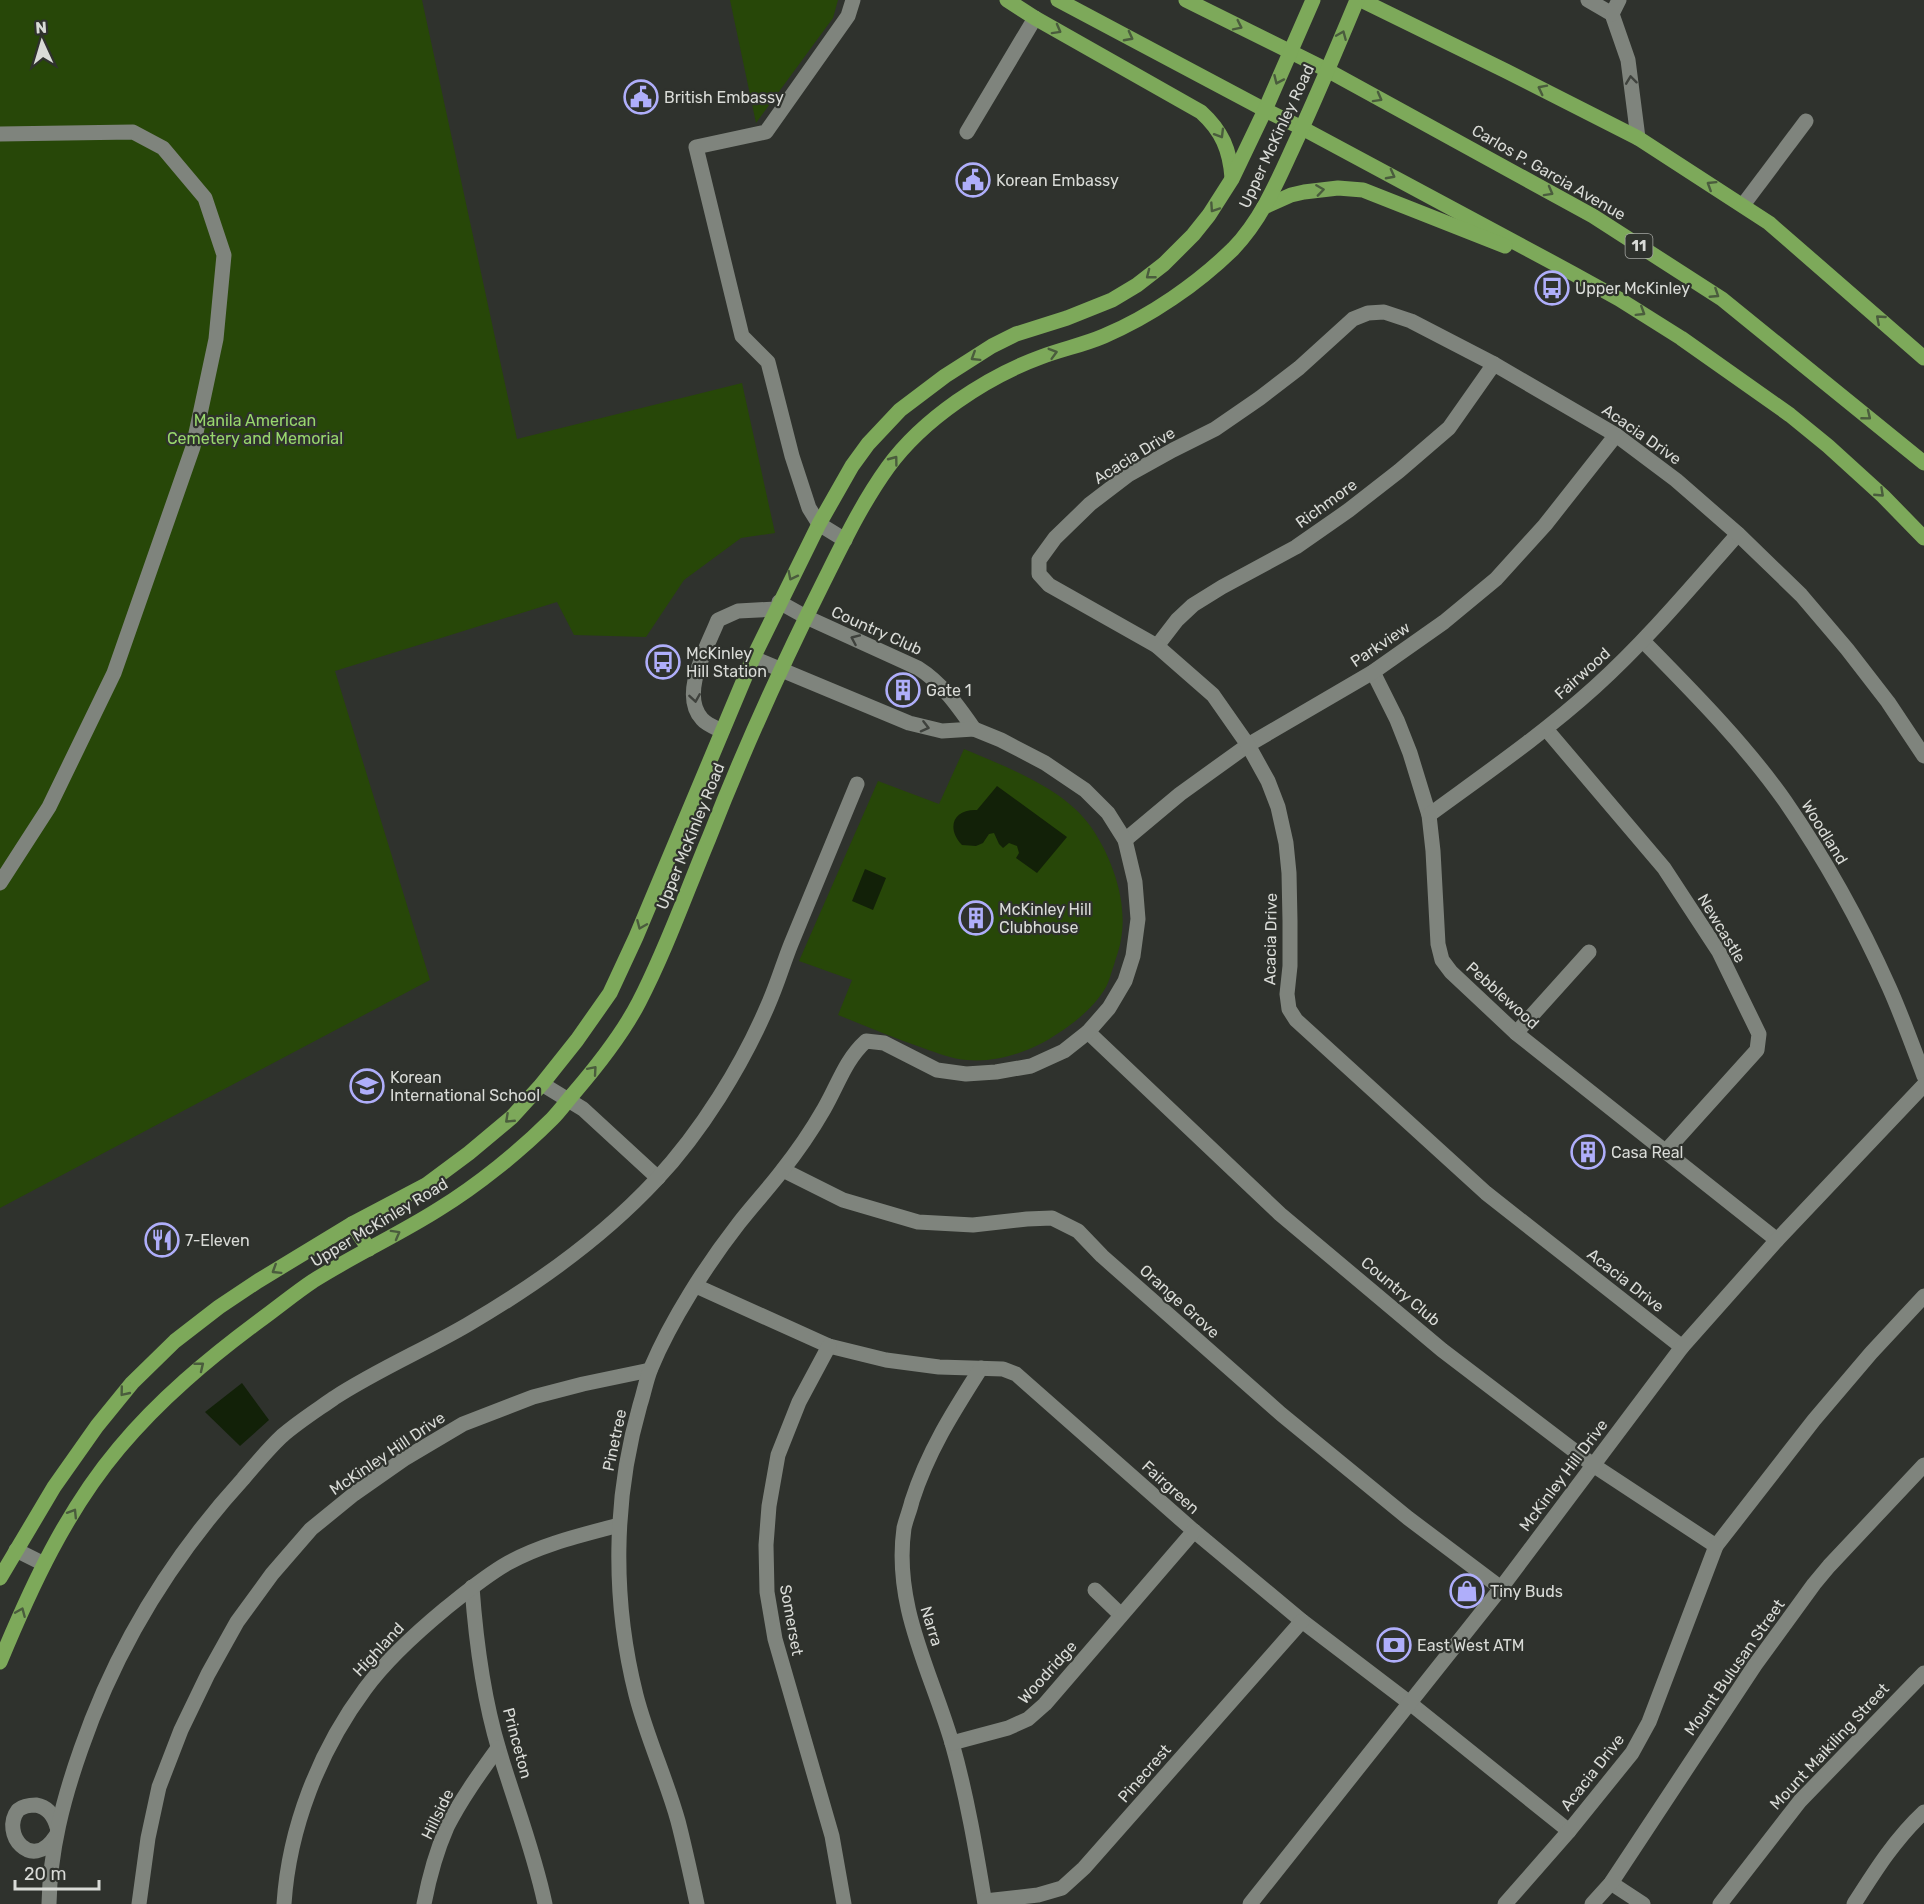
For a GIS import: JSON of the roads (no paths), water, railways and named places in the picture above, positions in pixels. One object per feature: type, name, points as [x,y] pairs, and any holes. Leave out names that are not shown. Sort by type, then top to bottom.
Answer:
[{"type":"main road","points":[[1007,0],[1201,112],[1217,127],[1226,143],[1232,179]]},
{"type":"main road","points":[[1058,0],[1302,128],[1619,299],[1681,338],[1790,415],[1883,496],[1924,538]]},
{"type":"main road","name":"Carlos P. Garcia Avenue","points":[[1186,0],[1327,70],[1593,216],[1722,298],[1924,463]]},
{"type":"main road","name":"Upper McKinley Road","points":[[0,1578],[54,1487],[97,1426],[139,1376],[176,1341],[219,1306],[352,1224],[426,1185],[512,1117],[542,1084],[610,993],[777,606],[819,524],[858,459],[900,410],[945,376],[992,346],[1025,331],[1112,300],[1137,285],[1164,264],[1193,235],[1232,179],[1313,0]]},
{"type":"main road","name":"Upper McKinley Road","points":[[0,1662],[29,1593],[76,1508],[117,1450],[163,1401],[195,1370],[313,1282],[442,1208],[483,1178],[530,1140],[557,1114],[601,1062],[637,1007],[664,948],[741,757],[780,670],[873,489],[897,456],[939,416],[1006,372],[1050,353],[1100,338],[1139,319],[1183,290],[1229,253],[1245,236],[1264,207],[1359,0]]},
{"type":"main road","points":[[1359,0],[1638,138],[1768,223],[1924,358]]},
{"type":"main road","points":[[1264,207],[1291,195],[1313,190],[1338,188],[1364,190],[1572,273]]},
{"type":"main road","points":[[352,1224],[369,1249]]},
{"type":"street","points":[[845,540],[819,524],[809,508],[792,456],[768,362],[742,336],[696,147],[766,132],[848,16],[853,0]]},
{"type":"street","points":[[1588,0],[1612,14],[1628,60],[1638,138]]},
{"type":"street","points":[[1612,14],[1619,0]]},
{"type":"street","points":[[967,132],[1035,18]]},
{"type":"street","points":[[1743,205],[1806,121]]},
{"type":"street","points":[[0,134],[133,132],[143,137],[163,148],[206,198],[224,255],[216,339],[193,447],[114,673],[49,807],[0,883]]},
{"type":"street","name":"Acacia Drive","points":[[1682,1347],[1486,1193],[1296,1020],[1289,1009],[1287,994],[1290,966],[1290,921],[1286,843],[1278,807],[1268,781],[1248,745],[1213,695],[1157,646],[1048,585],[1039,574],[1039,560],[1055,538],[1090,504],[1128,476],[1215,429],[1260,398],[1299,368],[1353,319],[1368,313],[1384,312],[1412,321],[1494,364],[1616,435],[1676,480],[1738,534],[1801,595],[1888,702],[1924,756]]},
{"type":"street","name":"Richmore","points":[[1157,646],[1177,620],[1193,605],[1296,547],[1399,471],[1449,428],[1494,364]]},
{"type":"street","name":"Parkview","points":[[1125,840],[1180,794],[1248,745],[1373,672],[1444,622],[1496,579],[1545,525],[1616,435]]},
{"type":"street","name":"Fairwood","points":[[1429,815],[1546,729],[1596,686],[1643,641],[1738,534]]},
{"type":"street","points":[[722,731],[701,718],[694,702],[693,692],[693,681],[718,620],[738,611],[777,606]]},
{"type":"street","name":"Country Club","points":[[777,606],[925,672],[957,705],[974,729]]},
{"type":"street","name":"Woodland","points":[[1643,641],[1700,699],[1745,750],[1784,800],[1825,862],[1864,933],[1890,989],[1924,1076]]},
{"type":"street","name":"Country Club","points":[[753,658],[888,716],[942,731],[974,729],[1046,763],[1085,790],[1108,813],[1125,840],[1135,882],[1138,919],[1133,956],[1125,981],[1089,1032],[1064,1051],[1031,1066],[966,1074],[938,1070],[884,1043],[866,1041]]},
{"type":"street","name":"Pebblewood","points":[[1373,672],[1397,720],[1410,753],[1429,815],[1438,944],[1442,960],[1451,972],[1516,1033],[1777,1240]]},
{"type":"street","name":"Newcastle","points":[[1546,729],[1664,868],[1719,952],[1759,1034],[1758,1050],[1665,1152]]},
{"type":"street","points":[[50,1904],[56,1832],[55,1818],[41,1806],[32,1805],[23,1807],[5,1821],[14,1843],[22,1849],[32,1852],[50,1845],[56,1832],[68,1786],[91,1720],[111,1671],[140,1617],[179,1557],[223,1501],[281,1437],[336,1397],[467,1325],[527,1286],[618,1218],[658,1178],[708,1115],[742,1058],[769,1004],[785,958],[857,784]]},
{"type":"street","points":[[1516,1033],[1589,952]]},
{"type":"street","name":"Country Club","points":[[1089,1032],[1281,1215],[1442,1350],[1593,1465],[1716,1546]]},
{"type":"street","name":"Pinetree","points":[[697,1904],[677,1820],[636,1693],[625,1635],[619,1587],[619,1525],[624,1477],[633,1429],[650,1370],[676,1317],[738,1224],[783,1170],[823,1111],[853,1053],[866,1041]]},
{"type":"street","points":[[542,1084],[588,1114],[658,1178]]},
{"type":"street","name":"McKinley Hill Drive","points":[[1250,1904],[1501,1588],[1682,1347],[1777,1240],[1924,1085]]},
{"type":"street","name":"Orange Grove","points":[[783,1170],[843,1200],[918,1222],[973,1225],[1052,1218],[1078,1231],[1102,1256],[1281,1414],[1408,1518],[1501,1588]]},
{"type":"street","name":"Fairgreen","points":[[696,1286],[828,1346],[886,1360],[939,1367],[1003,1369],[1016,1374],[1194,1531],[1302,1621],[1569,1831]]},
{"type":"street","name":"Acacia Drive","points":[[1505,1904],[1569,1831],[1632,1753],[1649,1722],[1716,1546],[1814,1420],[1871,1353],[1924,1296]]},
{"type":"street","name":"Somerset","points":[[828,1346],[799,1402],[778,1455],[766,1545],[767,1592],[775,1639],[832,1836],[844,1904]]},
{"type":"street","name":"Narra","points":[[981,1368],[934,1445],[919,1481],[904,1526],[903,1567],[908,1611],[952,1743],[970,1816],[985,1903]]},
{"type":"street","name":"McKinley Hill Drive","points":[[139,1904],[148,1838],[159,1787],[181,1730],[208,1674],[237,1622],[272,1574],[311,1529],[387,1470],[463,1424],[533,1397],[650,1370]]},
{"type":"street","name":"Mount Bulusan Street","points":[[1592,1904],[1611,1883],[1755,1665],[1808,1593],[1829,1566],[1924,1465]]},
{"type":"street","name":"Highland","points":[[284,1904],[292,1841],[311,1786],[335,1736],[365,1689],[428,1623],[472,1587],[508,1563],[562,1540],[619,1525]]},
{"type":"street","name":"Woodridge","points":[[952,1743],[1008,1728],[1028,1719],[1045,1704],[1194,1531]]},
{"type":"street","points":[[16,1550],[44,1564]]},
{"type":"street","name":"Princeton","points":[[472,1587],[477,1645],[498,1748],[545,1904]]},
{"type":"street","points":[[1095,1590],[1121,1615]]},
{"type":"street","name":"Pinecrest","points":[[985,1903],[1062,1888],[1084,1868],[1302,1621]]},
{"type":"street","name":"Mount Maikiling Street","points":[[1719,1904],[1800,1801],[1924,1673]]},
{"type":"street","name":"Hillside","points":[[423,1904],[431,1872],[448,1827],[471,1786],[498,1748]]},
{"type":"street","points":[[1854,1904],[1884,1857],[1908,1826],[1924,1812]]},
{"type":"street","points":[[1611,1883],[1643,1904]]},
{"type":"place","name":"British Embassy","points":[[641,97]]},
{"type":"place","name":"Korean Embassy","points":[[973,180]]},
{"type":"place","name":"Upper McKinley","points":[[1552,288]]},
{"type":"place","name":"McKinley Hill Station","points":[[663,662]]},
{"type":"place","name":"Gate 1","points":[[903,690]]},
{"type":"place","name":"McKinley Hill Clubhouse","points":[[976,918]]},
{"type":"place","name":"Korean International School","points":[[367,1086]]},
{"type":"place","name":"Casa Real","points":[[1588,1152]]},
{"type":"place","name":"7-Eleven","points":[[162,1240]]},
{"type":"place","name":"Tiny Buds","points":[[1467,1591]]},
{"type":"place","name":"East West ATM","points":[[1394,1645]]},
{"type":"park label","name":"Manila American Cemetery and Memorial","points":[[255,429]]}]
